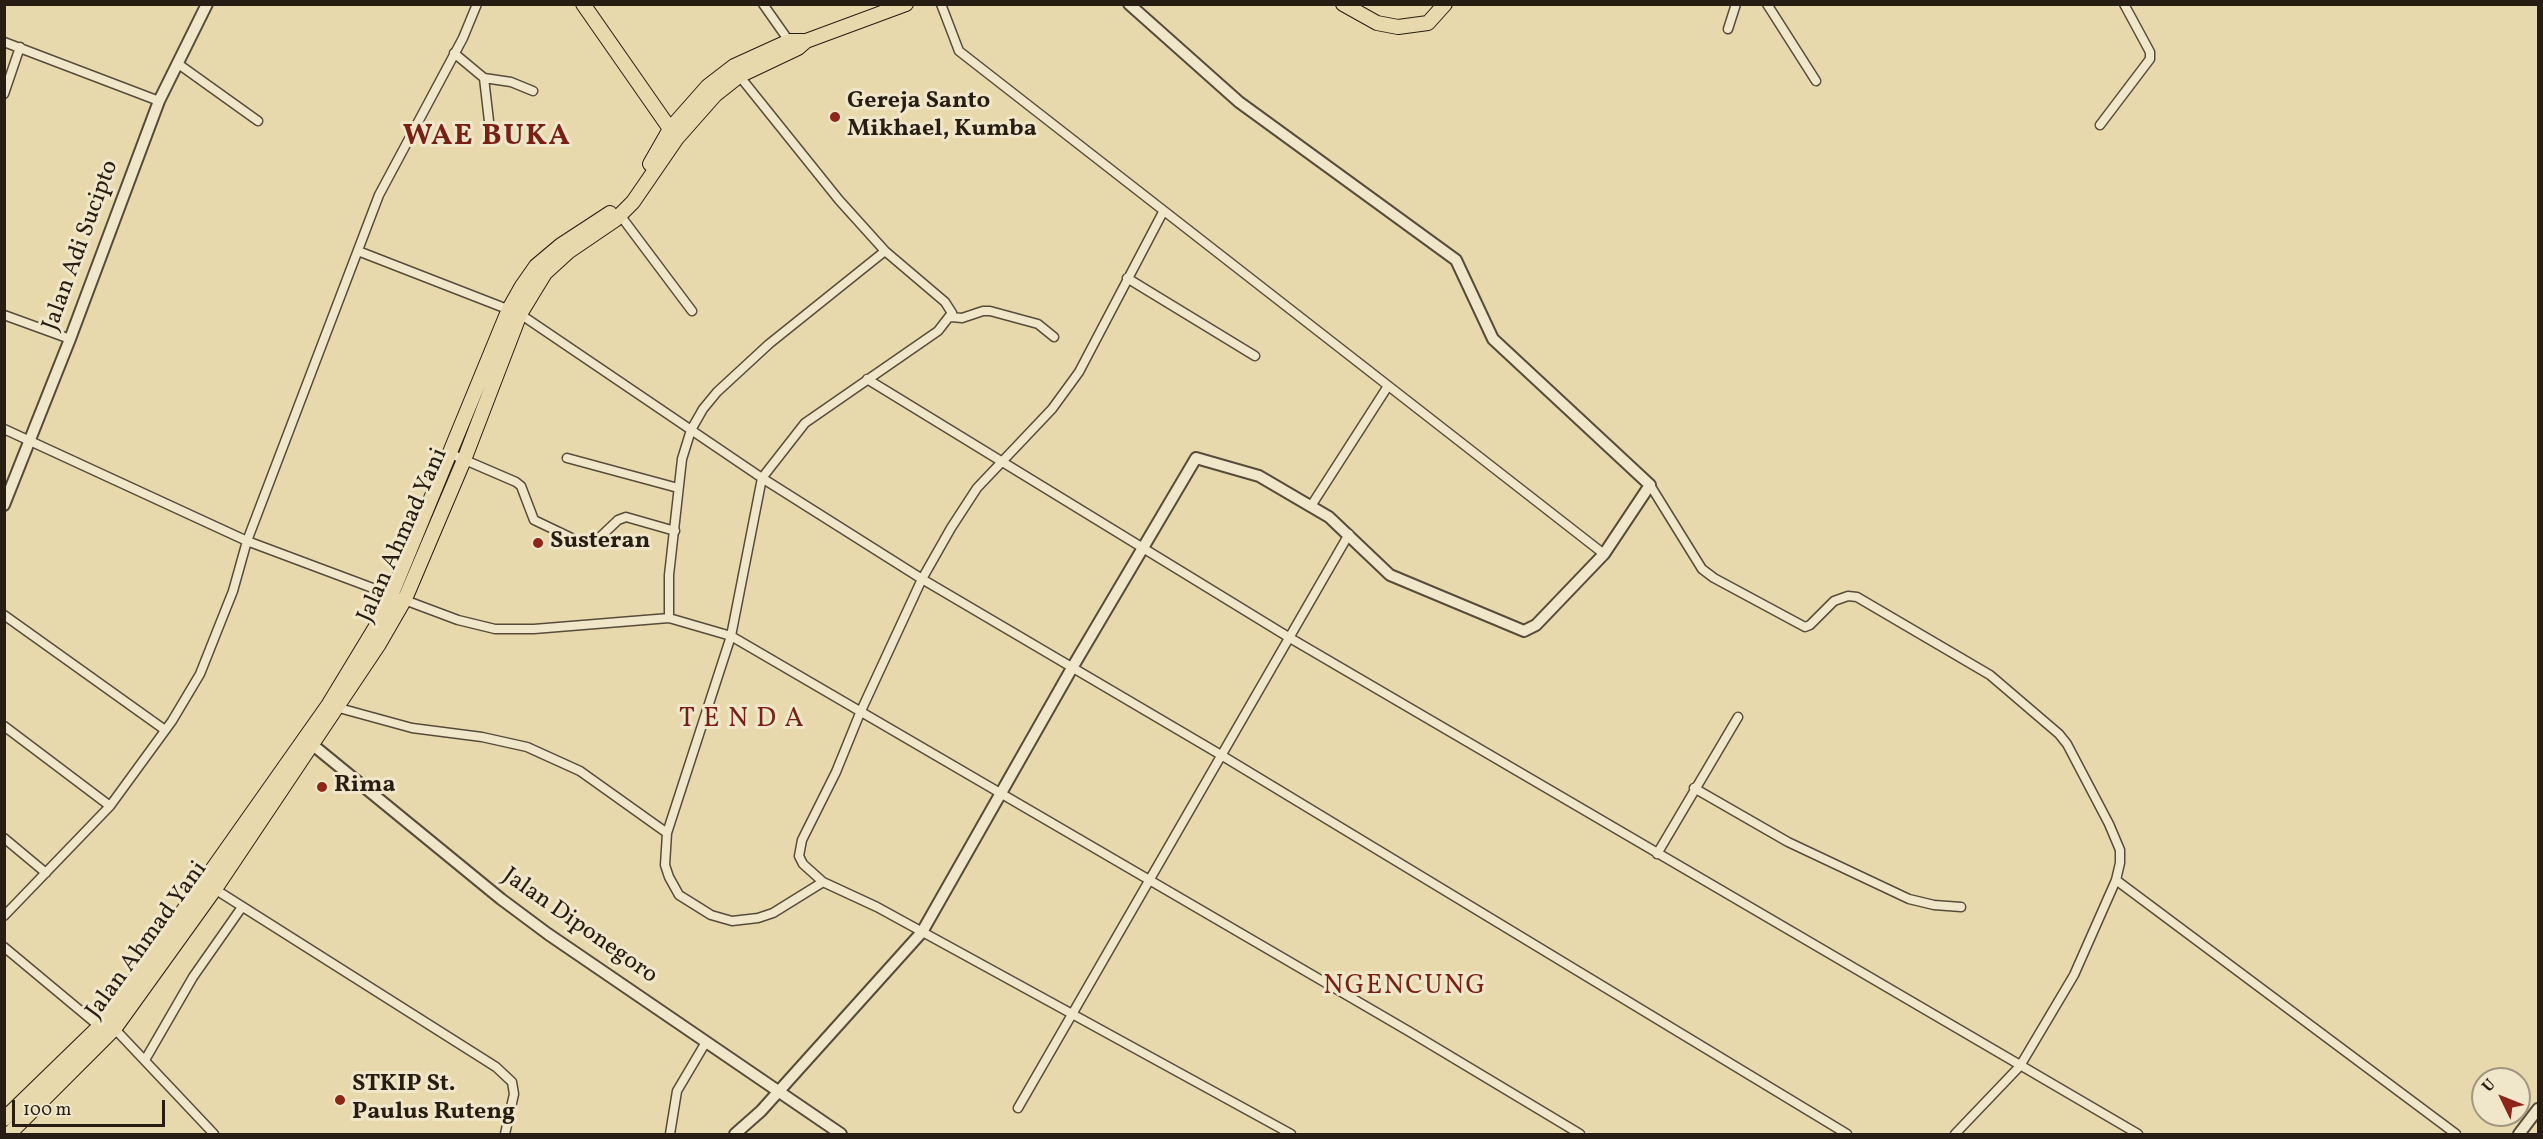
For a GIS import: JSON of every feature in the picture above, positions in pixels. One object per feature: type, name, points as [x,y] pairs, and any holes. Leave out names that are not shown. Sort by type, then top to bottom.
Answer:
[{"type":"highway","points":[[583,4],[673,133]]},
{"type":"highway","name":"Jalan Ahmad Yani","points":[[9,1134],[15,1116],[107,1025],[209,886],[308,740],[398,596],[451,454],[536,267],[575,234],[615,216],[660,166],[673,133],[715,95],[736,71],[789,41],[806,41],[906,4]]},
{"type":"highway","points":[[1342,4],[1377,23],[1398,27],[1428,23],[1445,4]]},
{"type":"highway","name":"Jalan Ahmad Yani","points":[[736,71],[798,48],[806,41]]},
{"type":"highway","name":"Jalan Ahmad Yani","points":[[308,740],[339,708],[398,596],[464,460],[515,311]]},
{"type":"street","points":[[4,916],[110,806],[165,730],[200,674],[225,611],[247,541],[379,195],[401,149],[454,53],[477,4]]},
{"type":"street","points":[[763,4],[789,41]]},
{"type":"street","points":[[941,4],[959,51],[1604,554]]},
{"type":"street","points":[[1129,4],[1239,102],[1456,260],[1492,339],[1650,485],[1707,574],[1805,627],[1810,625],[1834,601],[1848,596],[1857,597],[1999,682],[2067,744],[2120,850],[2116,880],[2074,975],[2020,1066],[1955,1134]]},
{"type":"street","points":[[1728,29],[1736,4]]},
{"type":"street","points":[[1767,4],[1816,81]]},
{"type":"street","points":[[2100,125],[2149,62],[2151,55],[2124,4]]},
{"type":"street","name":"Jalan Adi Sucipto","points":[[6,498],[70,339],[159,100],[206,5]]},
{"type":"street","points":[[4,42],[159,100]]},
{"type":"street","points":[[4,94],[20,47]]},
{"type":"street","points":[[454,53],[484,78],[512,82],[533,91]]},
{"type":"street","points":[[177,63],[258,121]]},
{"type":"street","points":[[736,71],[839,200],[885,251],[951,308],[951,316],[933,334],[805,423],[762,478],[731,636],[667,833],[665,865],[669,877],[679,895],[711,915],[732,921],[758,918],[773,913],[823,882]]},
{"type":"street","points":[[484,78],[490,130]]},
{"type":"street","points":[[1163,212],[1079,372],[1052,408],[978,488],[951,528],[922,579],[860,713],[836,772],[798,850],[803,864],[823,882],[922,932],[1291,1134]]},
{"type":"street","points":[[615,216],[692,311]]},
{"type":"street","points":[[357,251],[515,311],[762,478],[922,579],[1221,755],[1847,1134]]},
{"type":"street","points":[[669,618],[669,575],[682,459],[691,430],[703,409],[725,384],[769,344],[885,251]]},
{"type":"street","points":[[1127,278],[1255,356]]},
{"type":"street","points":[[951,316],[962,318],[990,311],[1038,324],[1054,337]]},
{"type":"street","points":[[4,315],[70,339]]},
{"type":"street","points":[[867,379],[1002,464],[1290,638],[2138,1134]]},
{"type":"street","points":[[1311,506],[1388,386]]},
{"type":"street","points":[[4,429],[247,541],[458,620],[495,629],[534,629],[669,618],[731,636],[1580,1134]]},
{"type":"street","points":[[451,454],[516,482],[521,486],[534,520],[578,540],[596,541],[618,520],[626,517],[675,531]]},
{"type":"street","points":[[567,458],[678,488]]},
{"type":"street","points":[[735,1134],[778,1092],[922,932],[1072,668],[1196,458],[1245,470],[1311,506],[1349,534],[1400,581],[1524,631],[1536,626],[1604,554],[1650,485]]},
{"type":"street","points":[[1018,1108],[1349,534]]},
{"type":"street","points":[[4,615],[165,730]]},
{"type":"street","points":[[339,708],[412,728],[490,738],[527,747],[580,771],[667,833]]},
{"type":"street","points":[[1658,855],[1694,788],[1738,717]]},
{"type":"street","points":[[4,726],[110,806]]},
{"type":"street","name":"Jalan Diponegoro","points":[[308,740],[501,900],[841,1134]]},
{"type":"street","points":[[1694,788],[1788,842],[1909,899],[1934,905],[1961,907]]},
{"type":"street","points":[[4,838],[46,873]]},
{"type":"street","points":[[2116,880],[2456,1134]]},
{"type":"street","points":[[209,886],[506,1075],[512,1082],[514,1094],[505,1134]]},
{"type":"street","points":[[145,1060],[194,977],[242,907]]},
{"type":"street","points":[[4,947],[107,1025],[145,1060],[214,1134]]},
{"type":"street","points":[[670,1134],[677,1091],[706,1042]]},
{"type":"street","points":[[2519,1134],[2538,1109]]},
{"type":"place","name":"Gereja Santo Mikhael, Kumba","points":[[835,117]]},
{"type":"place","name":"Susteran","points":[[538,543]]},
{"type":"place","name":"Rima","points":[[322,787]]},
{"type":"place","name":"STKIP St. Paulus Ruteng","points":[[340,1100]]},
{"type":"district","name":"WAE BUKA","points":[[487,138]]},
{"type":"district","name":"T E N D A","points":[[742,721]]},
{"type":"district","name":"NGENCUNG","points":[[1405,988]]}]
